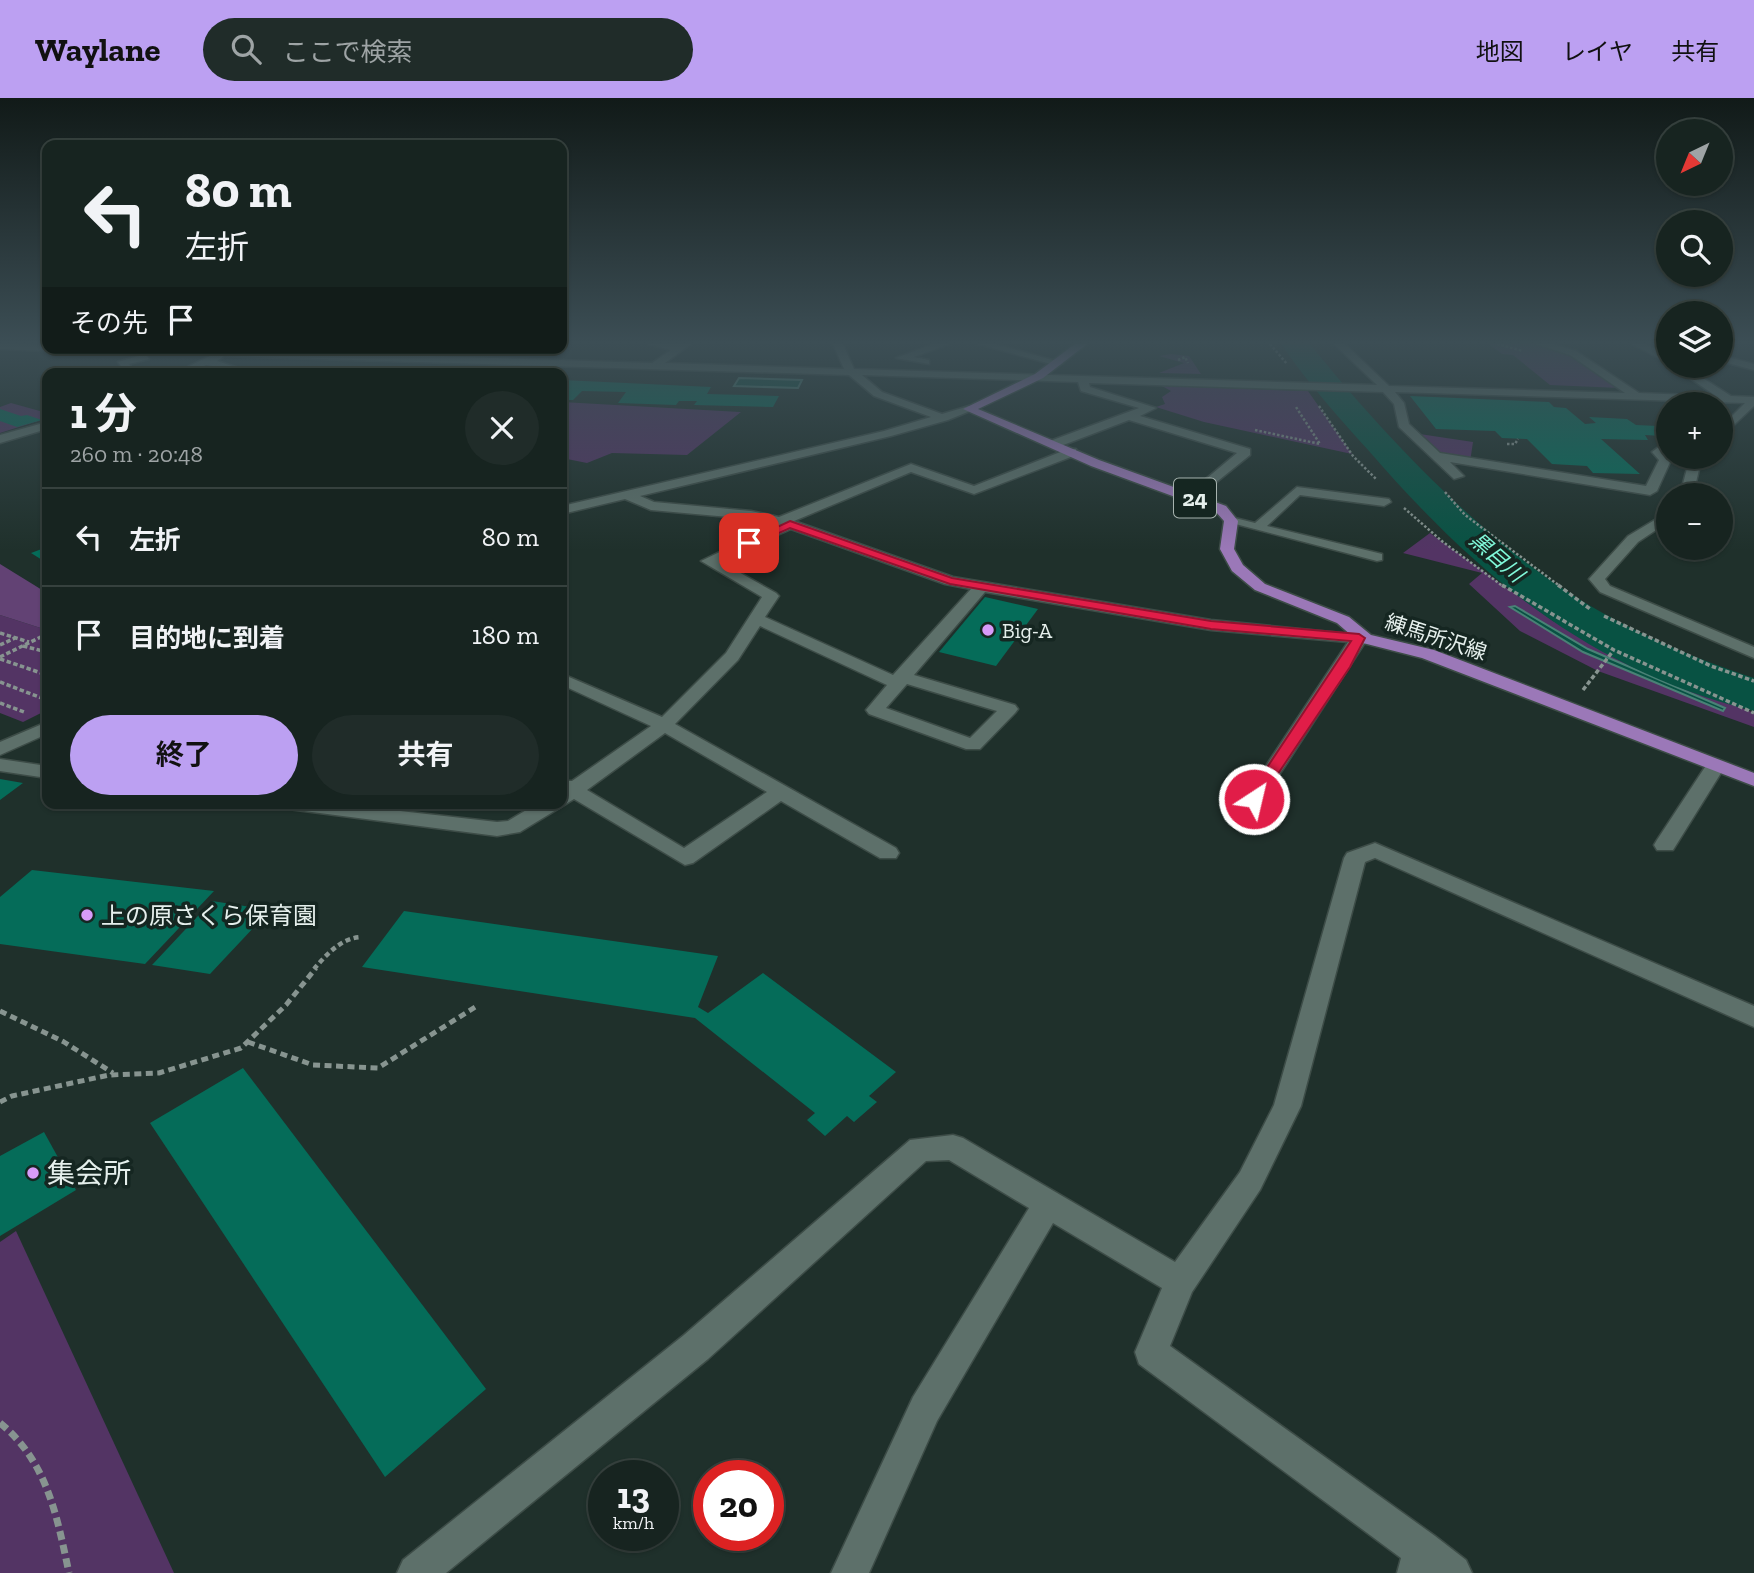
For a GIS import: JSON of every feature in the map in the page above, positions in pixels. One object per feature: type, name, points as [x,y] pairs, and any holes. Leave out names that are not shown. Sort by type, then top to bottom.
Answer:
[{"type":"main road","name":"24","points":[[978,413],[1072,452],[1193,497],[1221,509],[1231,521]]},
{"type":"main road","name":"練馬所沢線","points":[[1231,521],[1227,549],[1237,568],[1247,578],[1281,597],[1343,620],[1353,626],[1362,638],[1405,646],[1754,780]]},
{"type":"street","points":[[929,413],[943,418]]},
{"type":"street","points":[[567,506],[627,495],[958,413]]},
{"type":"street","points":[[1054,444],[1137,413]]},
{"type":"street","points":[[1401,413],[1403,425],[1458,476]]},
{"type":"street","points":[[1733,427],[1740,423],[1746,413]]},
{"type":"street","points":[[1129,416],[1246,452],[1193,497]]},
{"type":"street","points":[[0,439],[42,426]]},
{"type":"street","points":[[567,790],[664,725],[732,656],[771,596],[708,561],[784,523],[911,468],[974,490],[1072,452]]},
{"type":"street","points":[[1437,456],[1650,491],[1661,469]]},
{"type":"street","points":[[1259,526],[1297,492],[1391,502]]},
{"type":"street","points":[[627,495],[651,506],[751,515],[784,523],[929,576],[981,587],[1211,625],[1362,638],[1254,799]]},
{"type":"street","points":[[1231,521],[1377,558]]},
{"type":"street","points":[[1656,524],[1633,539],[1597,579],[1605,589],[1754,653]]},
{"type":"street","points":[[755,618],[899,680],[1009,709],[974,745],[875,710],[899,680],[981,587]]},
{"type":"street","points":[[567,681],[664,725],[888,853]]},
{"type":"street","points":[[0,750],[42,729]]},
{"type":"street","points":[[0,765],[42,771]]},
{"type":"street","points":[[1665,845],[1716,765]]},
{"type":"street","points":[[567,792],[685,858],[782,791]]},
{"type":"street","points":[[363,809],[497,829],[513,827],[543,809]]},
{"type":"street","points":[[1453,1573],[1419,1561],[1151,1352],[1180,1282],[1250,1181],[1287,1106],[1354,858],[1375,850],[1754,1017]]},
{"type":"street","points":[[416,1573],[696,1347],[920,1149],[953,1147],[1180,1282]]},
{"type":"street","points":[[850,1573],[925,1409],[1048,1203]]},
{"type":"path","points":[[1245,428],[1320,444],[1300,413]]},
{"type":"path","points":[[1323,413],[1352,454],[1380,484]]},
{"type":"path","points":[[1441,488],[1465,515],[1579,603],[1711,666],[1754,681]]},
{"type":"path","points":[[1391,502],[1492,580],[1553,621],[1613,651],[1754,713]]},
{"type":"path","points":[[1,635],[30,642]]},
{"type":"path","points":[[0,658],[42,636]]},
{"type":"path","points":[[0,646],[16,638]]},
{"type":"path","points":[[23,646],[42,651]]},
{"type":"path","points":[[1570,708],[1613,651]]},
{"type":"path","points":[[0,658],[42,673]]},
{"type":"path","points":[[0,682],[42,698]]},
{"type":"path","points":[[0,703],[32,715]]},
{"type":"path","points":[[0,1102],[12,1096],[114,1074],[159,1073],[241,1048],[286,1005],[328,952],[354,937],[362,937]]},
{"type":"path","points":[[248,1042],[313,1065],[378,1068],[477,1006]]},
{"type":"path","points":[[0,1012],[64,1042],[114,1074]]},
{"type":"path","points":[[0,1423],[14,1432],[42,1472],[69,1573]]},
{"type":"shaded area","points":[[0,413],[42,413],[42,420],[0,433]]},
{"type":"shaded area","points":[[567,413],[740,413],[687,455],[612,453],[587,463],[567,459]]},
{"type":"shaded area","points":[[1175,413],[1323,413],[1352,454],[1204,422]]},
{"type":"shaded area","points":[[1413,433],[1473,442],[1470,462],[1437,456]]},
{"type":"shaded area","points":[[1430,533],[1553,621],[1648,669],[1754,713],[1754,727],[1598,671],[1520,631],[1469,584],[1482,573],[1403,553]]},
{"type":"shaded area","points":[[0,564],[42,590],[42,628],[0,615]]},
{"type":"shaded area","points":[[1515,606],[1588,649],[1725,708],[1723,711],[1583,652],[1510,607]]},
{"type":"shaded area","points":[[0,615],[42,628],[42,712],[23,722],[0,713]]},
{"type":"shaded area","points":[[16,1231],[174,1573],[0,1573],[0,1242]]},
{"type":"building","points":[[0,413],[27,415],[42,420],[17,427],[0,421]]},
{"type":"building","points":[[1423,413],[1572,413],[1585,424],[1596,423],[1589,417],[1627,419],[1636,425],[1656,426],[1656,436],[1645,435],[1648,440],[1601,439],[1640,474],[1593,473],[1587,466],[1552,464],[1527,439],[1502,438],[1495,431],[1436,429]]},
{"type":"building","points":[[42,549],[42,560],[31,553]]},
{"type":"building","points":[[985,597],[1038,609],[996,666],[939,652]]},
{"type":"building","points":[[0,779],[23,783],[0,800]]},
{"type":"building","points":[[32,870],[214,891],[145,964],[0,944],[0,897]]},
{"type":"building","points":[[212,901],[270,910],[210,974],[152,965]]},
{"type":"building","points":[[404,911],[718,956],[698,1007],[708,1013],[763,973],[896,1072],[869,1096],[877,1102],[854,1122],[847,1116],[825,1136],[807,1120],[815,1113],[695,1018],[362,967]]},
{"type":"building","points":[[243,1068],[486,1389],[385,1477],[150,1123]]},
{"type":"building","name":"集会所","points":[[44,1132],[76,1190],[0,1236],[0,1156]]},
{"type":"waterway","name":"黒目川","points":[[1353,413],[1470,536],[1554,603],[1584,622],[1646,653],[1754,695]]},
{"type":"place","name":"Big-A","points":[[988,630]]},
{"type":"place","name":"上の原さくら保育園","points":[[87,915]]},
{"type":"place","name":"集会所","points":[[33,1173]]},
{"type":"route","points":[[749,543],[790,524],[929,576],[950,581],[1211,625],[1359,638],[1292,746],[1254,799]]}]
